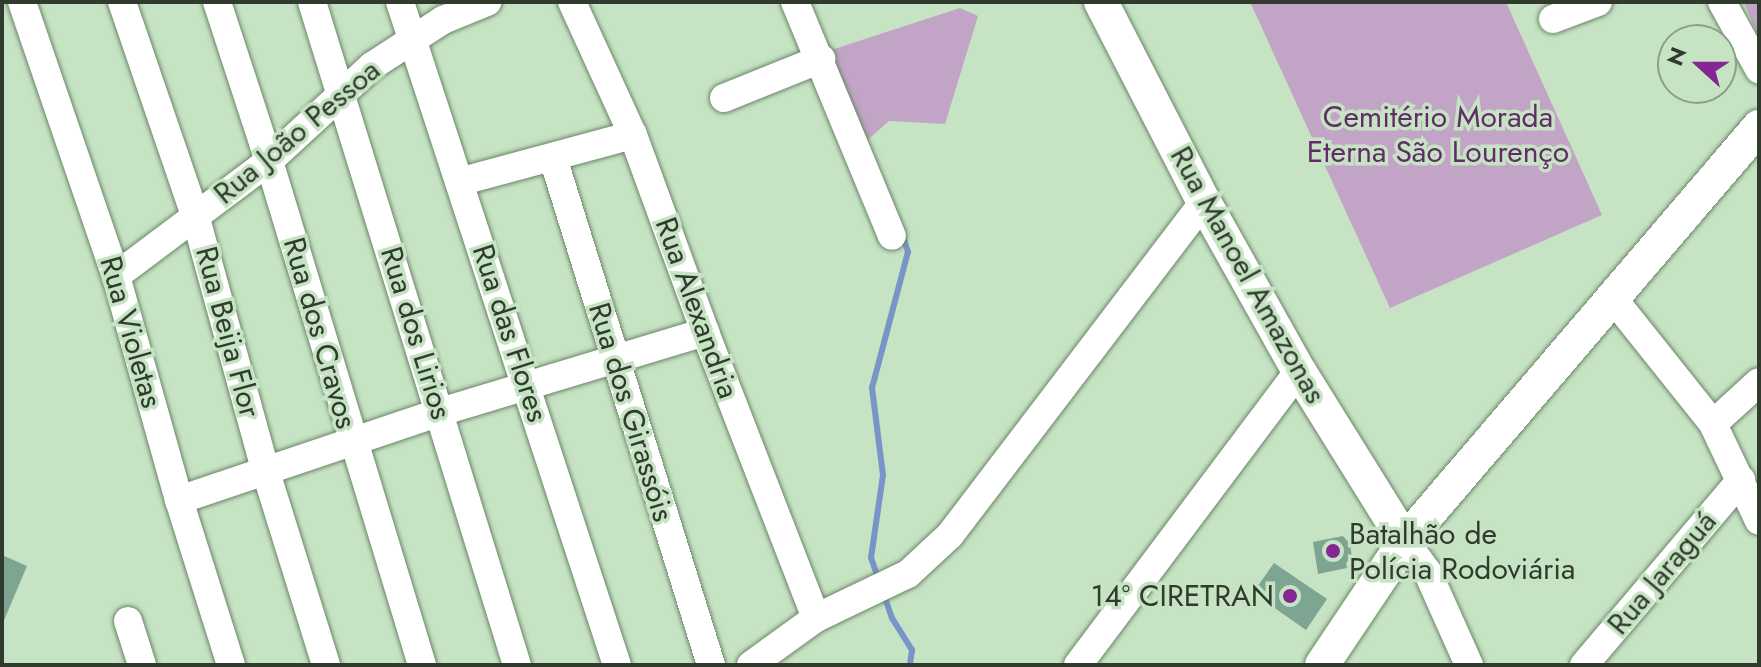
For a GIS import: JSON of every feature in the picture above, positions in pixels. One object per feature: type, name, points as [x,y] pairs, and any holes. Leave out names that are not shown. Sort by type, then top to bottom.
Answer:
[{"type":"main road","name":"Rua Manoel Amazonas","points":[[1101,2],[1204,202],[1299,371],[1405,541]]},
{"type":"main road","points":[[1322,665],[1405,541],[1611,296],[1757,132]]},
{"type":"street","name":"Rua Violetas","points":[[22,2],[116,276],[179,500],[231,665]]},
{"type":"street","name":"Rua Beija Flor","points":[[122,2],[195,215],[265,469],[326,665]]},
{"type":"street","name":"Rua dos Cravos","points":[[217,2],[269,161],[422,665]]},
{"type":"street","name":"Rua dos Lirios","points":[[312,2],[517,665]]},
{"type":"street","name":"Rua das Flores","points":[[400,2],[462,181],[617,665]]},
{"type":"street","name":"Rua João Pessoa","points":[[116,276],[269,161],[332,107],[342,93],[372,66],[443,20],[487,2]]},
{"type":"street","name":"Rua Alexandria","points":[[572,2],[633,135],[705,332],[816,618]]},
{"type":"street","points":[[795,2],[892,236]]},
{"type":"street","points":[[1553,19],[1598,2]]},
{"type":"street","points":[[1722,2],[1759,69]]},
{"type":"street","points":[[724,98],[821,59]]},
{"type":"street","points":[[462,181],[633,135]]},
{"type":"street","name":"Rua dos Girassóis","points":[[553,158],[711,665]]},
{"type":"street","points":[[751,665],[816,618],[908,574],[950,535],[1204,202]]},
{"type":"street","points":[[1611,296],[1713,424],[1759,521]]},
{"type":"street","points":[[179,500],[440,412],[705,332]]},
{"type":"street","points":[[1078,665],[1299,371]]},
{"type":"street","points":[[1713,424],[1759,382]]},
{"type":"street","name":"Rua Jaraguá","points":[[1584,665],[1741,480]]},
{"type":"street","points":[[1405,541],[1427,571],[1469,665]]},
{"type":"street","points":[[128,621],[142,665]]},
{"type":"green space","name":"Cemitério Morada Eterna São Lourenço","points":[[1250,2],[1506,2],[1602,215],[1390,308]]},
{"type":"green space","points":[[1744,2],[1759,2],[1759,38]]},
{"type":"green space","points":[[960,8],[978,16],[945,124],[889,121],[863,144],[822,53]]},
{"type":"building","name":"Batalhão de Polícia Rodoviária","points":[[1343,536],[1350,544],[1352,557],[1346,563],[1347,568],[1318,574],[1313,542]]},
{"type":"building","points":[[2,555],[27,566],[2,625]]},
{"type":"building","name":"14º CIRETRAN","points":[[1274,563],[1327,599],[1306,630],[1253,593]]},
{"type":"waterway","points":[[878,578],[871,558],[883,475],[872,388],[908,252],[903,237]]},
{"type":"waterway","points":[[883,592],[892,618],[912,650],[910,665]]},
{"type":"place","name":"Batalhão de Polícia Rodoviária","points":[[1333,551]]},
{"type":"place","name":"14º CIRETRAN","points":[[1290,596]]}]
